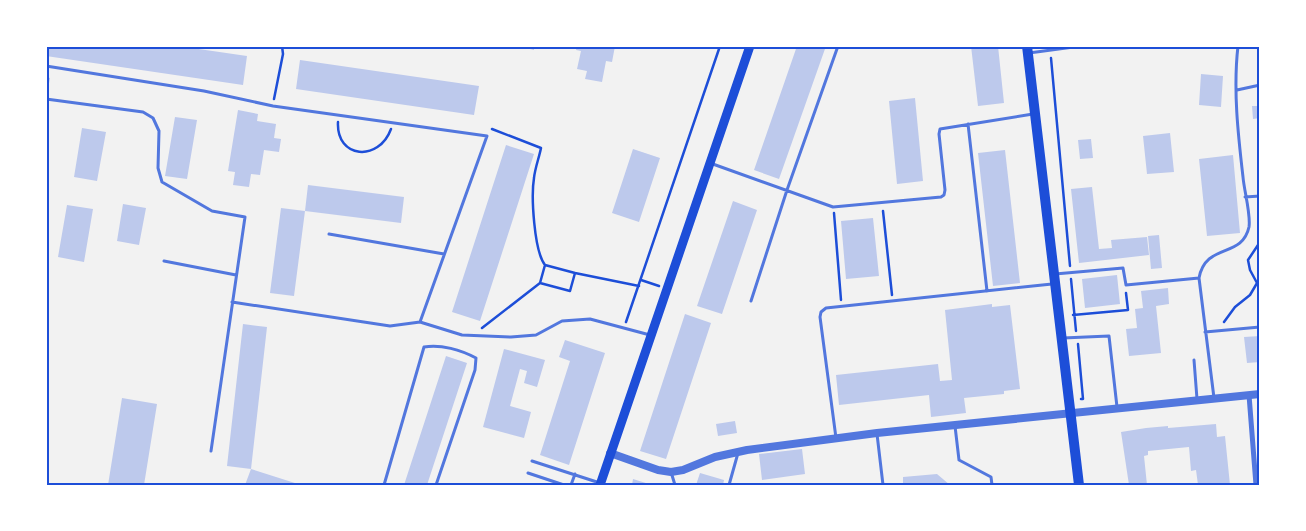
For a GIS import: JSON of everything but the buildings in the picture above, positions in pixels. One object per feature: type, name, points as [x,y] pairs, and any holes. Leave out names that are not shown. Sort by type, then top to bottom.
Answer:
[{"type":"main road","points":[[600,484],[750,46]]},
{"type":"main road","points":[[1028,50],[1079,485]]},
{"type":"street","points":[[610,453],[658,470],[671,472],[683,470],[715,457],[738,452],[836,438],[1198,402],[1260,394]]},
{"type":"street","points":[[1248,395],[1256,485]]},
{"type":"lane","points":[[751,301],[787,190],[838,46]]},
{"type":"lane","points":[[1028,50],[1081,46]]},
{"type":"lane","points":[[1214,400],[1199,278],[1201,267],[1208,258],[1236,246],[1245,239],[1249,224],[1238,135],[1238,46]]},
{"type":"lane","points":[[46,66],[204,91],[273,106],[487,136],[420,322]]},
{"type":"lane","points":[[1237,90],[1260,85]]},
{"type":"lane","points":[[46,99],[143,112],[153,118],[159,131],[158,168],[162,182],[212,211],[245,217],[211,451]]},
{"type":"lane","points":[[710,162],[833,207],[944,195],[939,134],[944,127],[1036,114]]},
{"type":"lane","points":[[968,124],[987,291]]},
{"type":"lane","points":[[1245,197],[1260,196]]},
{"type":"lane","points":[[329,234],[444,254]]},
{"type":"lane","points":[[164,262],[236,276]]},
{"type":"lane","points":[[836,438],[820,317],[826,308],[987,291],[1055,279],[1071,273],[1124,268],[1126,286],[1199,278]]},
{"type":"lane","points":[[232,302],[390,326],[420,322],[462,335],[536,335],[562,321],[590,319],[650,335]]},
{"type":"lane","points":[[1205,332],[1260,327]]},
{"type":"lane","points":[[1062,338],[1109,336],[1117,409]]},
{"type":"lane","points":[[384,485],[424,347],[433,346],[466,353],[476,358],[475,370],[436,485]]},
{"type":"lane","points":[[1194,360],[1198,402]]},
{"type":"lane","points":[[955,425],[959,460],[991,477],[992,485]]},
{"type":"lane","points":[[877,433],[883,485]]},
{"type":"lane","points":[[729,485],[738,452]]},
{"type":"lane","points":[[532,460],[600,484]]},
{"type":"lane","points":[[671,472],[675,485]]},
{"type":"lane","points":[[528,473],[564,485]]},
{"type":"lane","points":[[571,485],[575,474]]},
{"type":"path","points":[[273,106],[283,54],[282,46]]},
{"type":"path","points":[[624,328],[720,46]]},
{"type":"path","points":[[1050,49],[1083,399],[1069,400]]},
{"type":"path","points":[[338,115],[337,129],[346,147],[364,152],[374,151],[383,144],[393,123]]},
{"type":"path","points":[[487,136],[490,128],[542,148],[533,179],[535,234],[540,258],[545,265],[639,286]]},
{"type":"path","points":[[883,202],[892,301]]},
{"type":"path","points":[[833,207],[842,306]]},
{"type":"path","points":[[1258,282],[1250,270],[1248,260],[1260,242]]},
{"type":"path","points":[[473,335],[540,283],[545,265]]},
{"type":"path","points":[[540,283],[570,291],[575,273]]},
{"type":"path","points":[[1221,330],[1226,318],[1235,307],[1250,295],[1260,278]]},
{"type":"path","points":[[641,280],[666,288]]},
{"type":"path","points":[[1059,316],[1128,310],[1126,286]]}]
